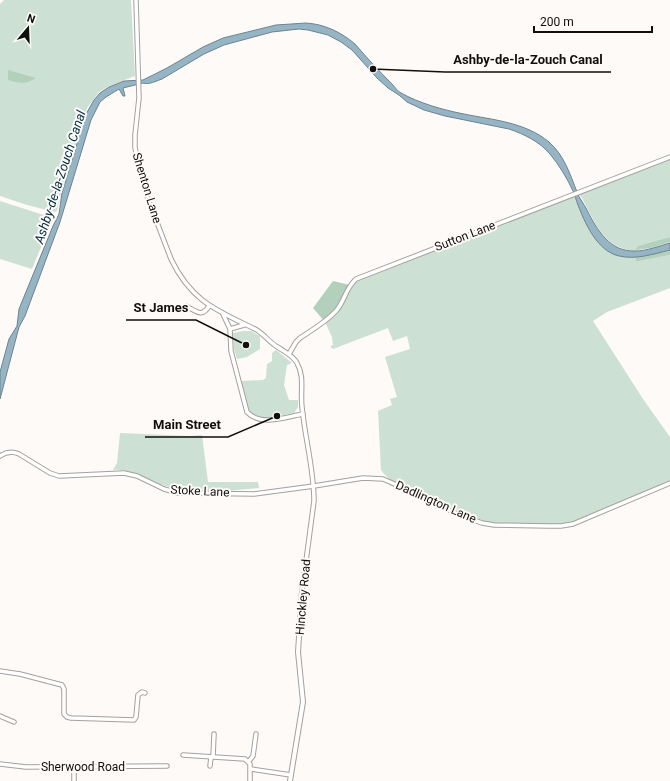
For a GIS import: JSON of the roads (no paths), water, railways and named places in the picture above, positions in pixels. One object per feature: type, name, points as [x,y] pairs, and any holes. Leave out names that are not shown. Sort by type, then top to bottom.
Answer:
[{"type":"street","name":"Shenton Lane","points":[[136,0],[139,87],[135,148],[145,192],[166,249],[175,268],[191,291],[209,306],[235,321],[260,332],[275,346],[289,354]]},
{"type":"street","name":"Sutton Lane","points":[[289,354],[300,338],[335,312],[341,304],[350,285],[356,280],[670,157]]},
{"type":"street","points":[[186,306],[202,313],[206,311],[209,306]]},
{"type":"street","points":[[189,314],[191,309]]},
{"type":"street","points":[[223,314],[230,329],[231,351],[247,412],[257,419],[265,420],[303,414]]},
{"type":"street","points":[[230,329],[244,325]]},
{"type":"street","name":"Hinckley Road","points":[[289,354],[297,362],[302,375],[301,400],[314,486],[314,501],[302,591],[298,652],[303,702],[290,781]]},
{"type":"street","name":"Stoke Lane","points":[[0,456],[6,453],[14,452],[50,473],[59,476],[106,473],[130,474],[164,489],[178,493],[254,494],[314,486]]},
{"type":"street","name":"Dadlington Lane","points":[[314,486],[363,478],[383,479],[469,519],[494,525],[561,526],[573,524],[670,483]]},
{"type":"street","points":[[0,671],[36,678],[64,686],[64,714],[71,718],[134,720],[136,717],[138,695],[142,692],[145,693]]},
{"type":"street","points":[[0,716],[14,722]]},
{"type":"street","points":[[210,766],[214,734]]},
{"type":"street","points":[[249,761],[253,756],[256,734]]},
{"type":"street","points":[[182,755],[244,759],[249,761]]},
{"type":"street","points":[[249,761],[251,769],[250,781]]},
{"type":"street","name":"Sherwood Road","points":[[0,764],[19,766],[74,767],[167,766]]},
{"type":"street","points":[[74,767],[74,781]]},
{"type":"street","points":[[251,769],[291,775]]},
{"type":"water","points":[[306,23],[326,27],[338,32],[350,40],[397,90],[408,97],[448,110],[519,126],[540,135],[559,153],[566,165],[579,196],[595,225],[611,244],[626,250],[639,251],[670,243],[670,250],[632,257],[619,256],[611,253],[598,242],[588,228],[574,193],[563,172],[550,154],[537,142],[509,129],[445,116],[424,110],[407,102],[377,78],[352,50],[328,35],[299,29],[272,32],[224,45],[204,54],[162,79],[123,88],[125,96],[123,96],[119,89],[100,102],[91,120],[60,222],[25,316],[19,327],[0,399],[0,372],[9,339],[17,326],[19,309],[59,214],[62,193],[86,114],[94,100],[100,93],[109,87],[124,81],[143,80],[203,47],[223,38],[276,25]]},
{"type":"place","name":"Ashby-de-la-Zouch Canal","points":[[373,69]]},
{"type":"place","name":"St James","points":[[246,345]]},
{"type":"place","name":"Main Street","points":[[277,416]]}]
